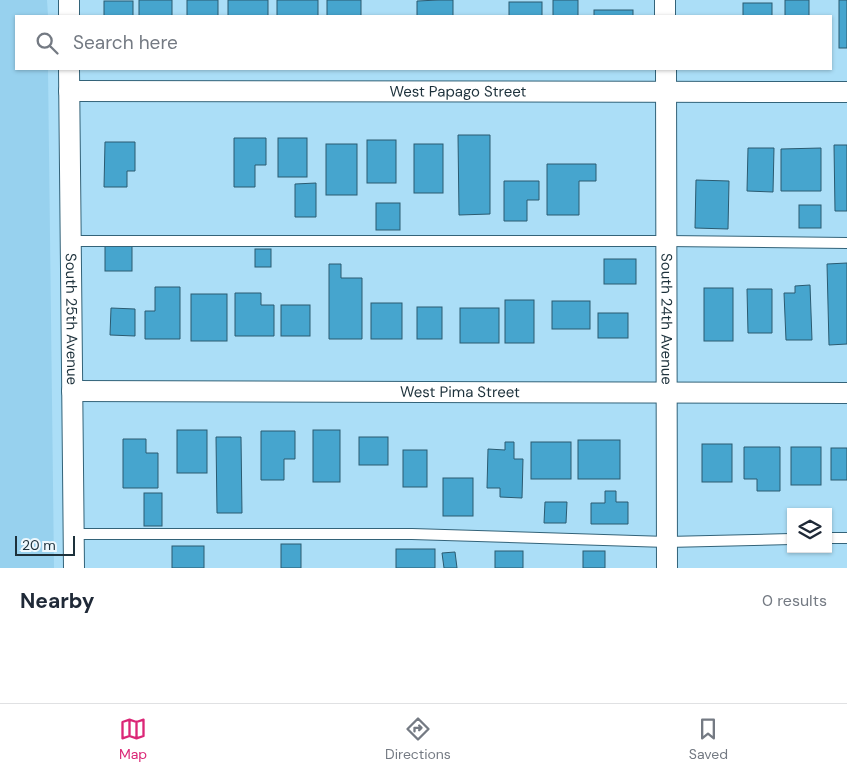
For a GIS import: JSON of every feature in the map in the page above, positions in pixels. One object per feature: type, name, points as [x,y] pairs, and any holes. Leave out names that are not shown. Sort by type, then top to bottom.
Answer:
[{"type":"street","points":[[69,0],[69,15]]},
{"type":"street","points":[[665,0],[665,15]]},
{"type":"street","name":"South 25th Avenue","points":[[69,70],[74,568]]},
{"type":"street","name":"South 24th Avenue","points":[[666,70],[667,568]]},
{"type":"street","name":"West Papago Street","points":[[69,91],[847,92]]},
{"type":"street","name":"West Pima Street","points":[[72,391],[847,393]]},
{"type":"lane","points":[[71,241],[666,241],[847,243]]},
{"type":"lane","points":[[74,534],[412,534],[667,542],[787,539]]},
{"type":"lane","points":[[832,538],[847,538]]},
{"type":"shaded area","points":[[0,0],[47,0],[48,15],[15,15],[15,70],[48,70],[54,568],[0,568]]},
{"type":"building","points":[[139,0],[172,0],[172,15],[139,15]]},
{"type":"building","points":[[187,0],[218,0],[218,15],[187,15]]},
{"type":"building","points":[[228,0],[268,0],[268,15],[228,15]]},
{"type":"building","points":[[277,0],[318,0],[318,15],[277,15]]},
{"type":"building","points":[[327,0],[361,0],[361,15],[327,15]]},
{"type":"building","points":[[453,0],[453,15],[417,15],[417,1]]},
{"type":"building","points":[[553,0],[578,0],[578,15],[553,15]]},
{"type":"building","points":[[785,0],[809,0],[809,15],[785,15]]},
{"type":"building","points":[[839,0],[847,0],[847,48],[839,48]]},
{"type":"building","points":[[104,1],[133,1],[133,15],[104,15]]},
{"type":"building","points":[[509,2],[542,2],[542,15],[509,15]]},
{"type":"building","points":[[743,3],[772,3],[772,15],[743,15]]},
{"type":"building","points":[[594,10],[633,10],[633,15],[594,15]]},
{"type":"building","points":[[458,135],[490,135],[490,214],[459,215]]},
{"type":"building","points":[[234,138],[266,138],[266,165],[255,165],[255,187],[234,187]]},
{"type":"building","points":[[278,138],[307,138],[307,177],[278,177]]},
{"type":"building","points":[[367,140],[396,140],[396,183],[367,183]]},
{"type":"building","points":[[105,142],[135,142],[135,171],[127,171],[127,187],[104,187]]},
{"type":"building","points":[[326,144],[357,144],[357,195],[326,195]]},
{"type":"building","points":[[414,144],[443,144],[443,193],[414,193]]},
{"type":"building","points":[[834,145],[847,145],[847,211],[835,211]]},
{"type":"building","points":[[748,148],[774,148],[773,192],[747,191]]},
{"type":"building","points":[[821,148],[821,191],[781,191],[781,149]]},
{"type":"building","points":[[547,164],[596,164],[596,181],[579,181],[579,215],[547,215]]},
{"type":"building","points":[[696,180],[729,181],[728,229],[695,228]]},
{"type":"building","points":[[504,181],[539,181],[539,200],[527,200],[527,221],[504,221]]},
{"type":"building","points":[[316,183],[316,217],[295,217],[295,184]]},
{"type":"building","points":[[376,203],[400,203],[400,230],[376,230]]},
{"type":"building","points":[[799,205],[821,205],[821,228],[799,228]]},
{"type":"building","points":[[105,246],[132,246],[132,271],[105,271]]},
{"type":"building","points":[[255,249],[271,249],[271,267],[255,267]]},
{"type":"building","points":[[604,259],[636,259],[636,284],[604,284]]},
{"type":"building","points":[[847,263],[847,344],[829,345],[827,264]]},
{"type":"building","points":[[329,264],[341,264],[341,278],[362,278],[362,339],[329,339]]},
{"type":"building","points":[[810,285],[812,340],[786,340],[784,293],[795,293],[795,286]]},
{"type":"building","points":[[155,287],[180,287],[180,339],[145,339],[145,311],[155,311]]},
{"type":"building","points":[[704,288],[733,288],[733,341],[704,341]]},
{"type":"building","points":[[747,289],[772,289],[772,333],[748,333]]},
{"type":"building","points":[[235,293],[261,293],[261,305],[274,305],[274,336],[235,336]]},
{"type":"building","points":[[191,294],[227,294],[227,341],[191,341]]},
{"type":"building","points":[[505,300],[534,300],[534,343],[505,343]]},
{"type":"building","points":[[552,301],[590,301],[590,329],[552,329]]},
{"type":"building","points":[[371,303],[402,303],[402,339],[371,339]]},
{"type":"building","points":[[281,305],[310,305],[310,336],[281,336]]},
{"type":"building","points":[[417,307],[442,307],[442,339],[417,339]]},
{"type":"building","points":[[111,308],[135,309],[135,336],[110,335]]},
{"type":"building","points":[[460,308],[499,308],[499,343],[460,343]]},
{"type":"building","points":[[598,313],[628,313],[628,338],[598,338]]},
{"type":"building","points":[[177,430],[207,430],[207,473],[177,473]]},
{"type":"building","points":[[313,430],[340,430],[340,482],[313,482]]},
{"type":"building","points":[[261,431],[295,431],[295,459],[284,459],[284,480],[261,480]]},
{"type":"building","points":[[216,437],[241,437],[242,513],[217,513]]},
{"type":"building","points":[[359,437],[388,437],[388,465],[359,465]]},
{"type":"building","points":[[123,439],[146,439],[146,453],[158,453],[158,488],[123,488]]},
{"type":"building","points":[[578,440],[620,440],[620,479],[578,479]]},
{"type":"building","points":[[505,442],[514,442],[514,459],[523,459],[522,498],[500,497],[500,488],[487,488],[488,449],[505,450]]},
{"type":"building","points":[[531,442],[571,442],[571,479],[531,479]]},
{"type":"building","points":[[702,444],[732,444],[732,482],[702,482]]},
{"type":"building","points":[[744,447],[780,447],[780,491],[757,491],[757,479],[744,479]]},
{"type":"building","points":[[791,447],[821,447],[821,485],[791,485]]},
{"type":"building","points":[[831,448],[847,448],[847,480],[831,480]]},
{"type":"building","points":[[403,450],[427,450],[427,487],[403,487]]},
{"type":"building","points":[[443,478],[473,478],[473,516],[443,516]]},
{"type":"building","points":[[605,491],[616,491],[616,502],[628,502],[628,524],[591,524],[591,503],[605,503]]},
{"type":"building","points":[[144,493],[162,493],[162,526],[144,526]]},
{"type":"building","points":[[545,502],[567,502],[566,523],[544,523]]},
{"type":"building","points":[[281,544],[301,544],[301,568],[281,568]]},
{"type":"building","points":[[172,546],[204,546],[204,568],[172,568]]},
{"type":"building","points":[[396,549],[435,549],[435,568],[396,568]]},
{"type":"building","points":[[495,551],[523,551],[523,568],[495,568]]},
{"type":"building","points":[[583,551],[605,551],[605,568],[583,568]]},
{"type":"building","points":[[455,552],[457,568],[444,568],[442,553]]}]
